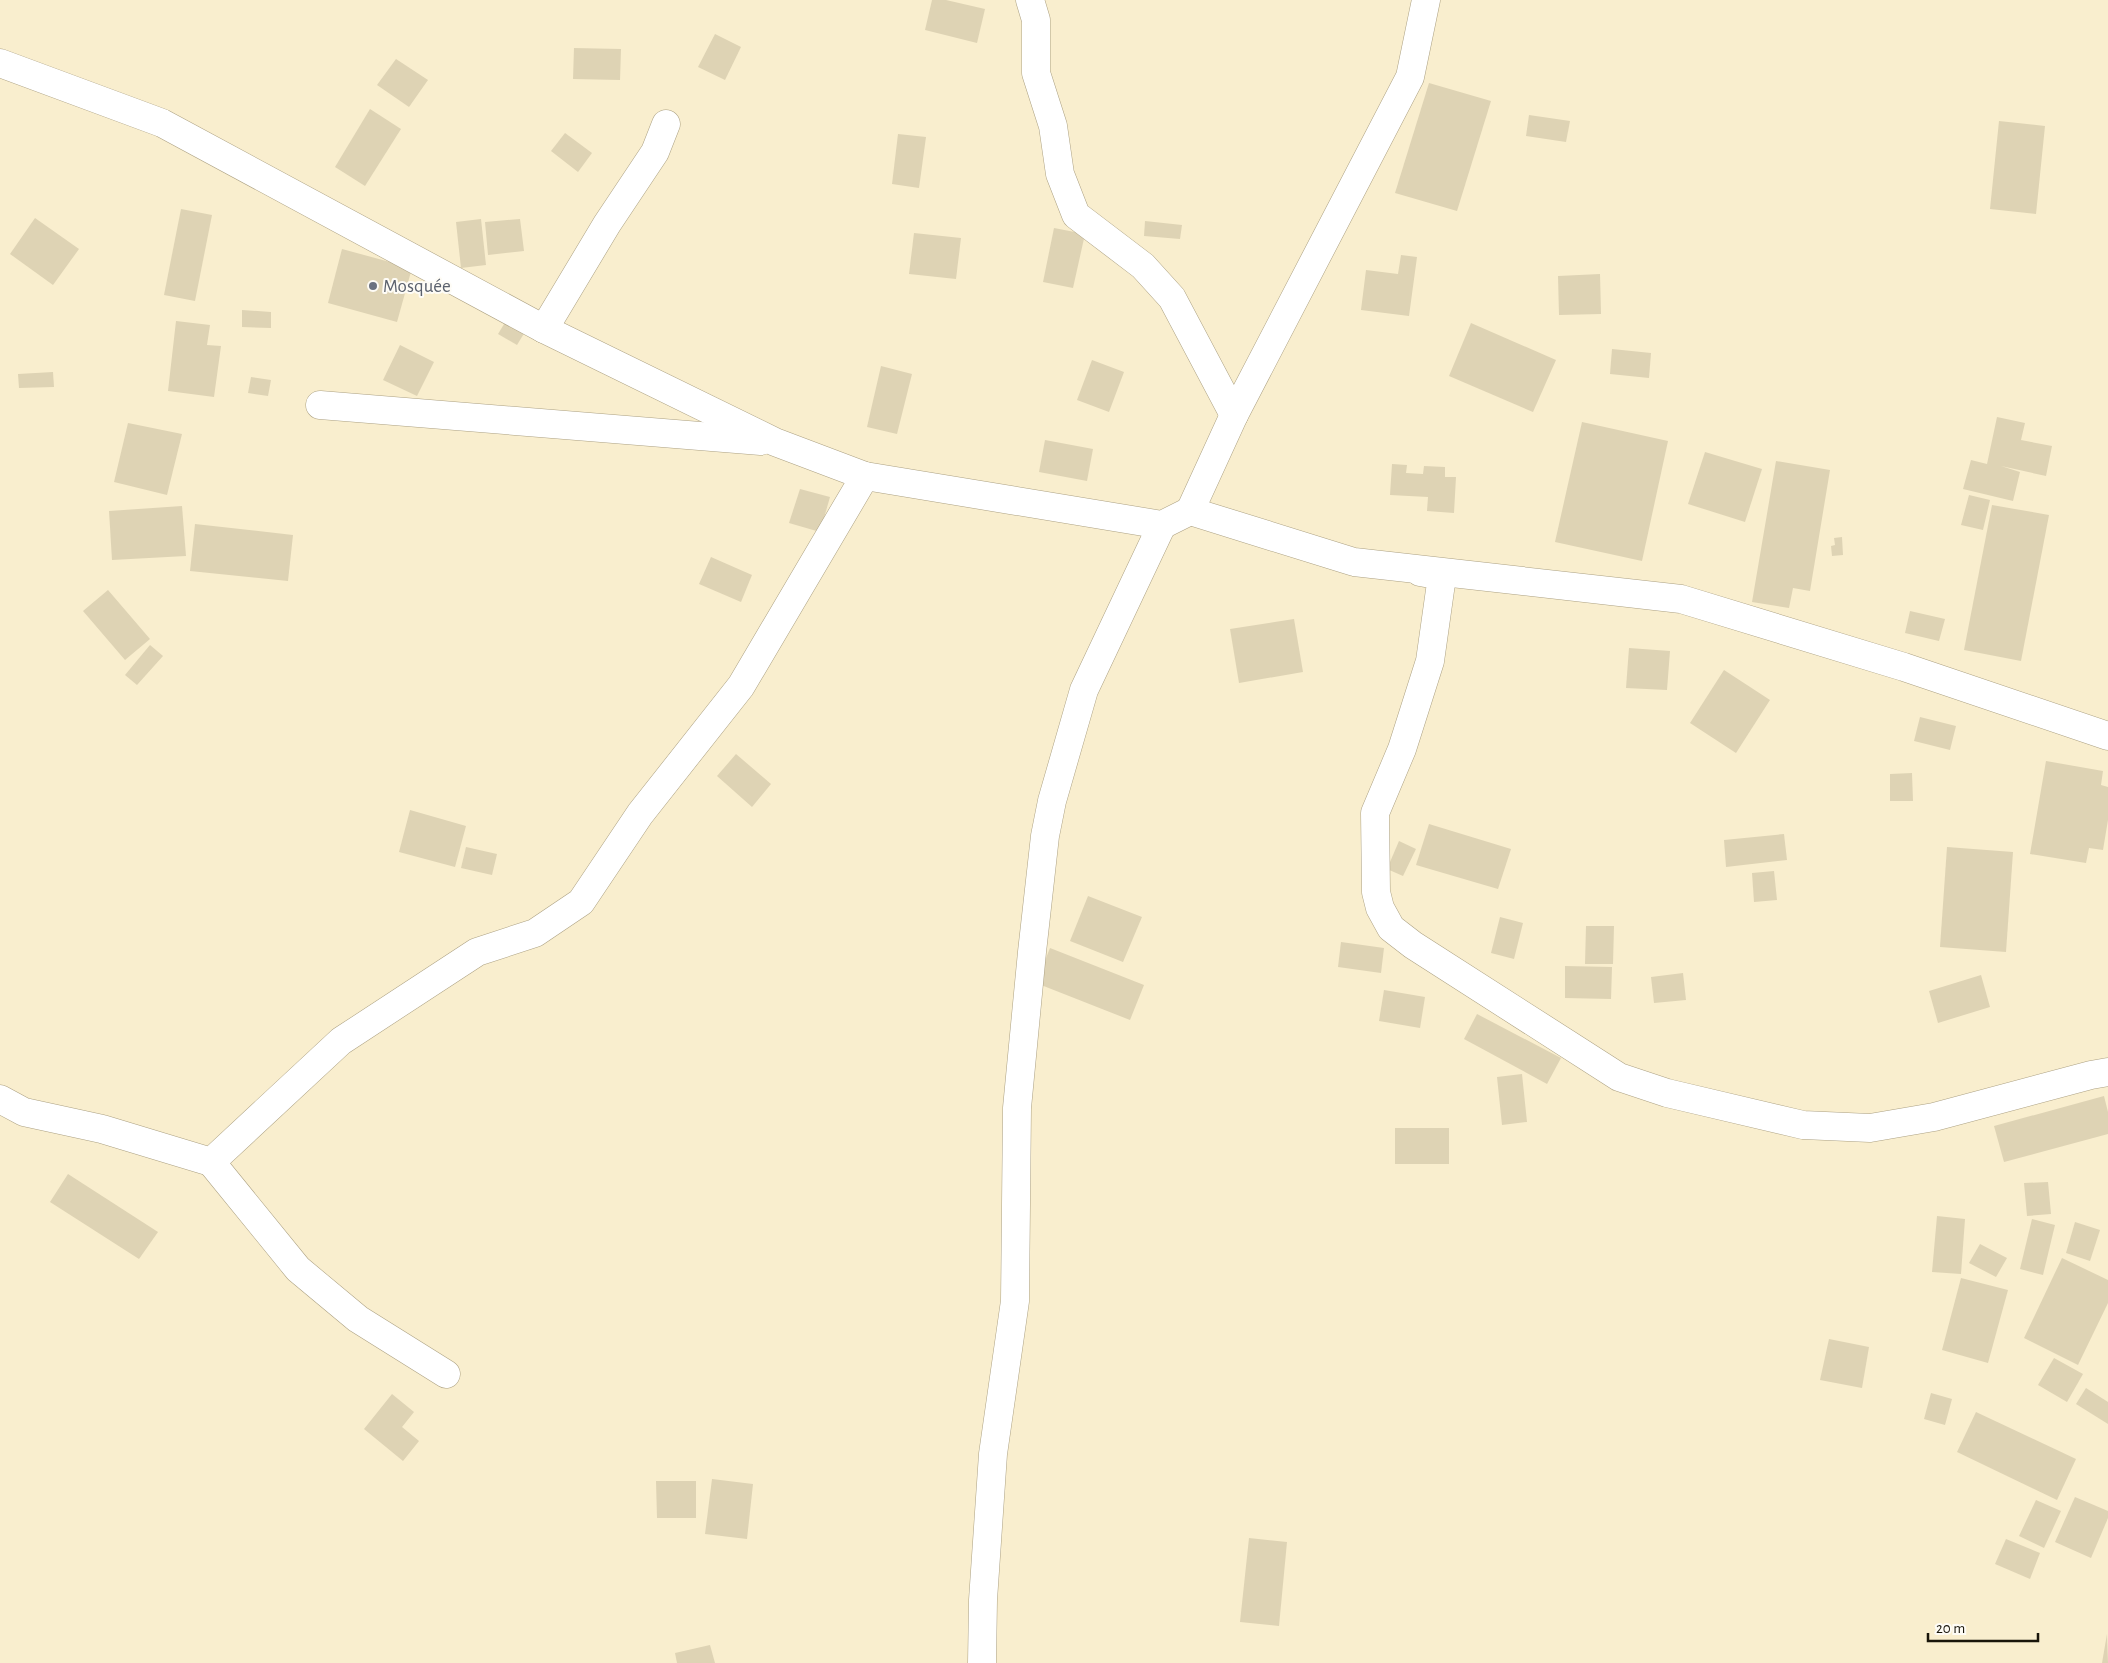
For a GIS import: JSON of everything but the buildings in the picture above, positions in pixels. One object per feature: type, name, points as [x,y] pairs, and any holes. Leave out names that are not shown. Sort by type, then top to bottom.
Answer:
[{"type":"street","points":[[1030,0],[1036,20],[1036,72],[1053,126],[1060,174],[1076,215],[1143,266],[1172,298],[1234,415]]},
{"type":"street","points":[[0,63],[162,124],[544,329],[775,442],[865,476],[1162,525],[1190,511],[1234,415],[1410,77],[1426,0]]},
{"type":"street","points":[[544,329],[607,224],[654,152],[666,124]]},
{"type":"street","points":[[320,405],[775,442]]},
{"type":"street","points":[[210,1162],[341,1042],[478,952],[535,933],[581,902],[640,814],[742,686],[865,476]]},
{"type":"street","points":[[1190,511],[1354,562],[1442,576],[1430,661],[1402,749],[1375,813],[1376,892],[1380,908],[1391,928],[1413,945],[1619,1077],[1667,1093],[1803,1125],[1870,1128],[1934,1118],[2091,1074],[2108,1072]]},
{"type":"street","points":[[982,1663],[983,1600],[993,1454],[1015,1301],[1017,1108],[1045,836],[1052,801],[1084,690],[1162,525]]},
{"type":"street","points":[[1354,562],[1681,599],[1904,668],[2108,736]]},
{"type":"street","points":[[0,1099],[24,1112],[102,1129],[210,1162],[298,1269],[358,1319],[446,1374]]},
{"type":"place","name":"Mosquée","points":[[373,286]]}]
